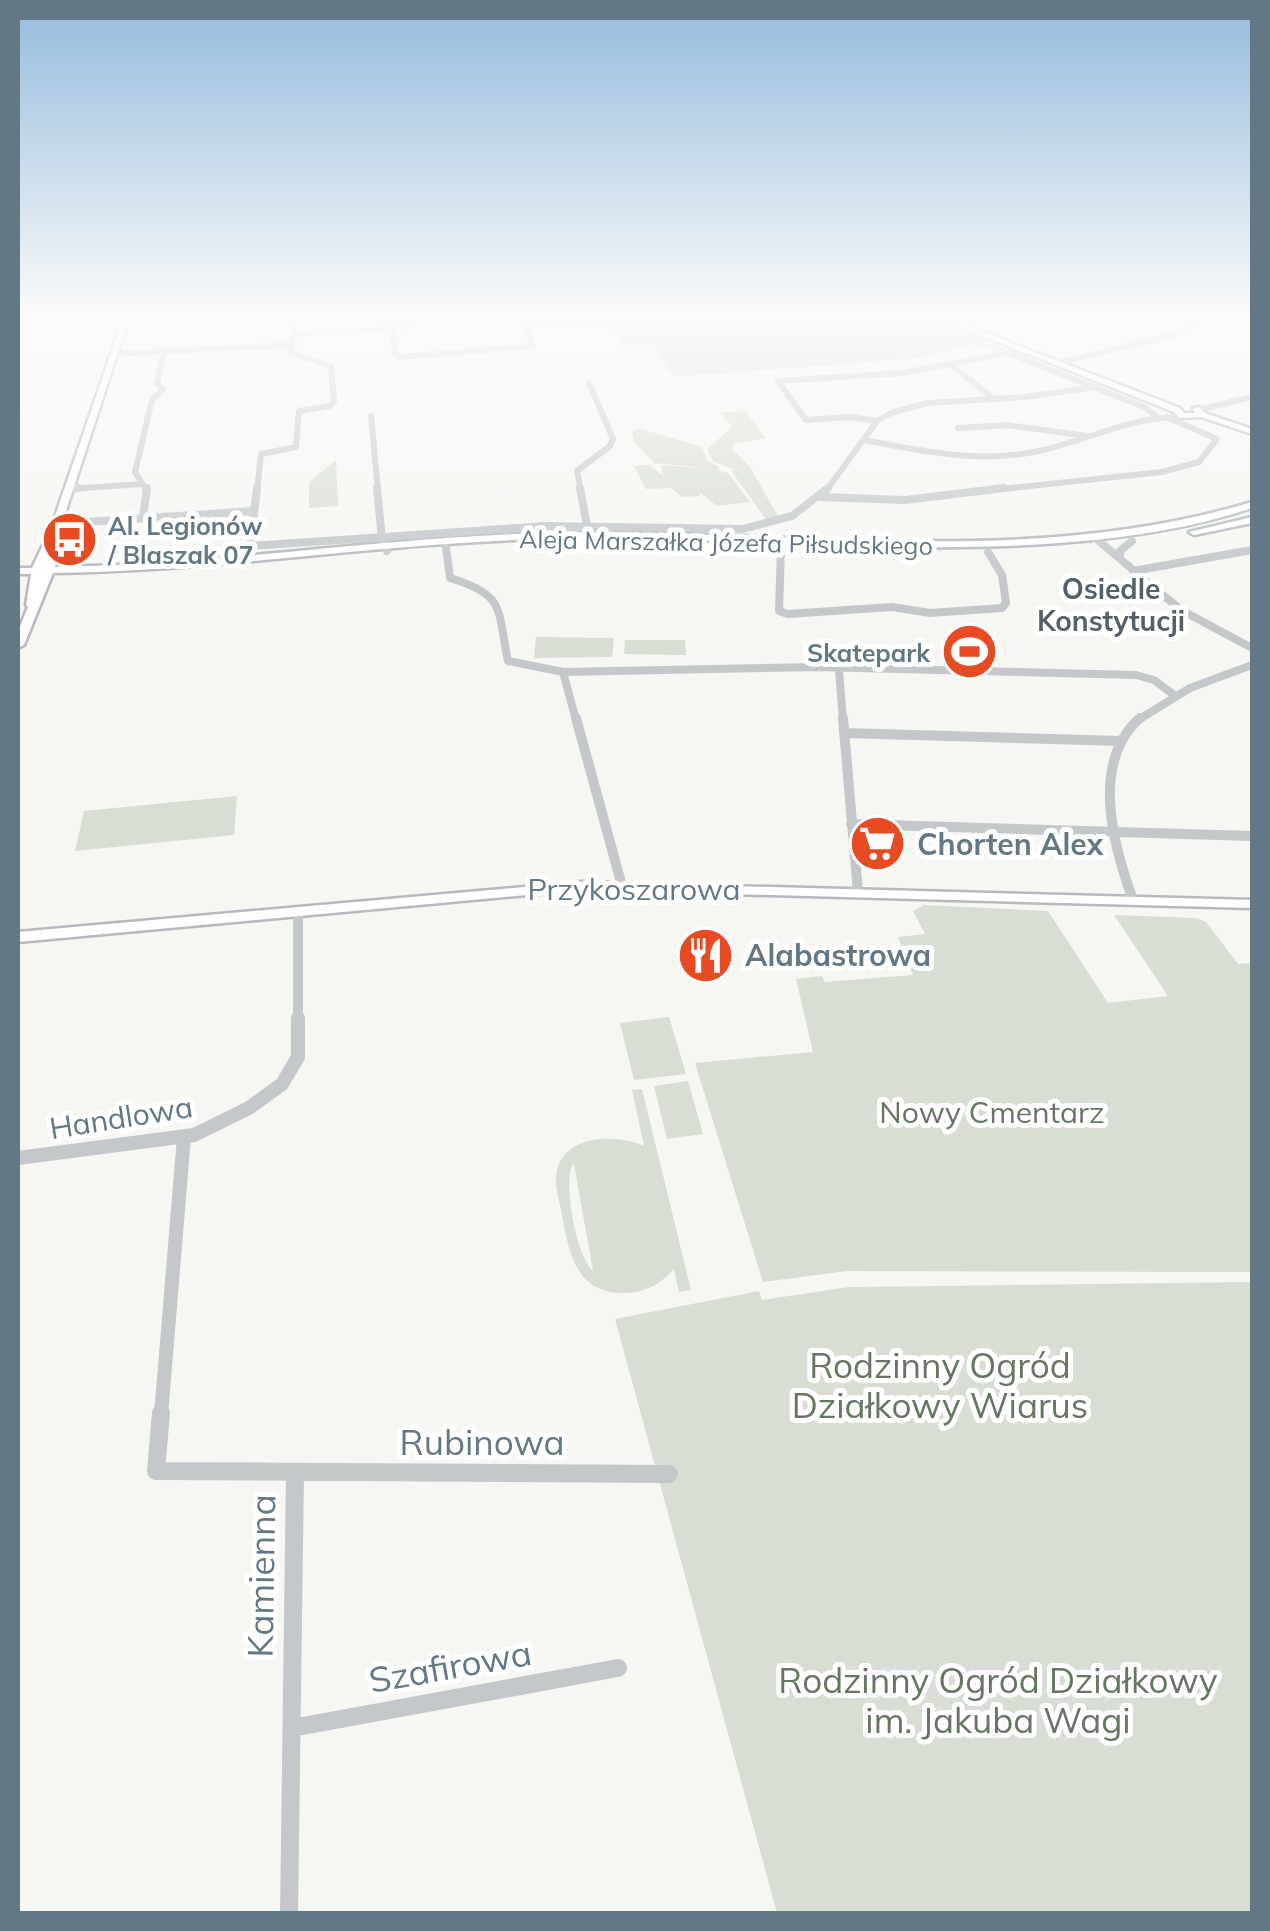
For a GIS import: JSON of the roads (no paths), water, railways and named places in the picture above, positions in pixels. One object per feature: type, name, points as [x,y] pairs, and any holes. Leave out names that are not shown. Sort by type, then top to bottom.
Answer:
[{"type":"street","points":[[18,644],[31,605],[35,575],[97,405]]},
{"type":"street","points":[[144,518],[147,489],[135,472],[151,405]]},
{"type":"street","points":[[251,551],[261,454],[296,446],[299,411],[328,405]]},
{"type":"street","points":[[599,405],[613,438],[610,446],[577,469],[585,536],[749,528],[794,516],[821,497],[878,421]]},
{"type":"street","points":[[795,405],[806,420],[878,421],[917,405]]},
{"type":"street","points":[[1133,405],[1156,416]]},
{"type":"street","points":[[1159,405],[1177,413]]},
{"type":"street","points":[[821,497],[852,500],[944,495],[1130,476],[1199,462],[1217,439],[1162,405]]},
{"type":"street","points":[[1202,414],[1223,405]]},
{"type":"street","points":[[864,440],[984,459],[1037,452],[1177,413],[1202,414],[1252,432]]},
{"type":"street","points":[[1202,414],[1252,444]]},
{"type":"street","points":[[371,416],[384,544]]},
{"type":"street","points":[[958,428],[1014,426],[1091,436]]},
{"type":"street","points":[[69,489],[142,484]]},
{"type":"street","name":"Aleja Marszałka Józefa Piłsudskiego","points":[[18,574],[49,575],[384,544],[446,546],[585,536],[781,548],[988,552],[1097,541],[1204,520],[1252,504]]},
{"type":"street","points":[[56,526],[254,511]]},
{"type":"street","name":"Aleja Marszałka Józefa Piłsudskiego","points":[[49,575],[251,551],[384,544],[585,536],[929,546],[1132,541],[1252,520]]},
{"type":"street","points":[[31,605],[49,575],[56,526]]},
{"type":"street","points":[[1097,541],[1189,615],[1252,648]]},
{"type":"street","points":[[1120,558],[1120,551],[1132,541]]},
{"type":"street","points":[[446,546],[449,576],[482,588],[495,600],[508,661],[563,672],[818,667],[1136,675],[1154,680],[1174,695]]},
{"type":"street","points":[[781,548],[778,611],[788,614],[896,607],[930,613],[1002,608],[1006,604],[1002,575],[988,552]]},
{"type":"street","points":[[1134,571],[1252,550]]},
{"type":"street","points":[[1132,900],[1110,785],[1112,763],[1121,741],[1140,720],[1174,695],[1252,665]]},
{"type":"street","points":[[839,670],[858,892]]},
{"type":"street","points":[[563,672],[622,886]]},
{"type":"street","points":[[844,734],[1121,741]]},
{"type":"street","points":[[852,824],[1252,836]]},
{"type":"street","name":"Przykoszarowa","points":[[18,937],[540,888],[622,886],[1252,904]]},
{"type":"street","name":"Handlowa","points":[[18,1158],[184,1137],[249,1108],[282,1084],[294,1071],[298,1057],[298,911]]},
{"type":"street","name":"Kamienna","points":[[184,1137],[156,1471],[295,1472],[290,1914]]},
{"type":"street","name":"Rubinowa","points":[[295,1472],[669,1474]]},
{"type":"street","name":"Szafirowa","points":[[292,1728],[618,1668]]},
{"type":"place","name":"Al. Legionów / Blaszak 07","points":[[69,539]]},
{"type":"place","name":"Skatepark","points":[[969,652]]},
{"type":"place","name":"Chorten Alex","points":[[878,844]]},
{"type":"place","name":"Alabastrowa","points":[[706,955]]},
{"type":"district","name":"Osiedle Konstytucji","points":[[1111,604]]},
{"type":"park label","name":"Nowy Cmentarz","points":[[992,1112]]},
{"type":"park label","name":"Rodzinny Ogród Działkowy Wiarus","points":[[940,1385]]},
{"type":"park label","name":"Rodzinny Ogród Działkowy im. Jakuba Wagi","points":[[998,1700]]}]
